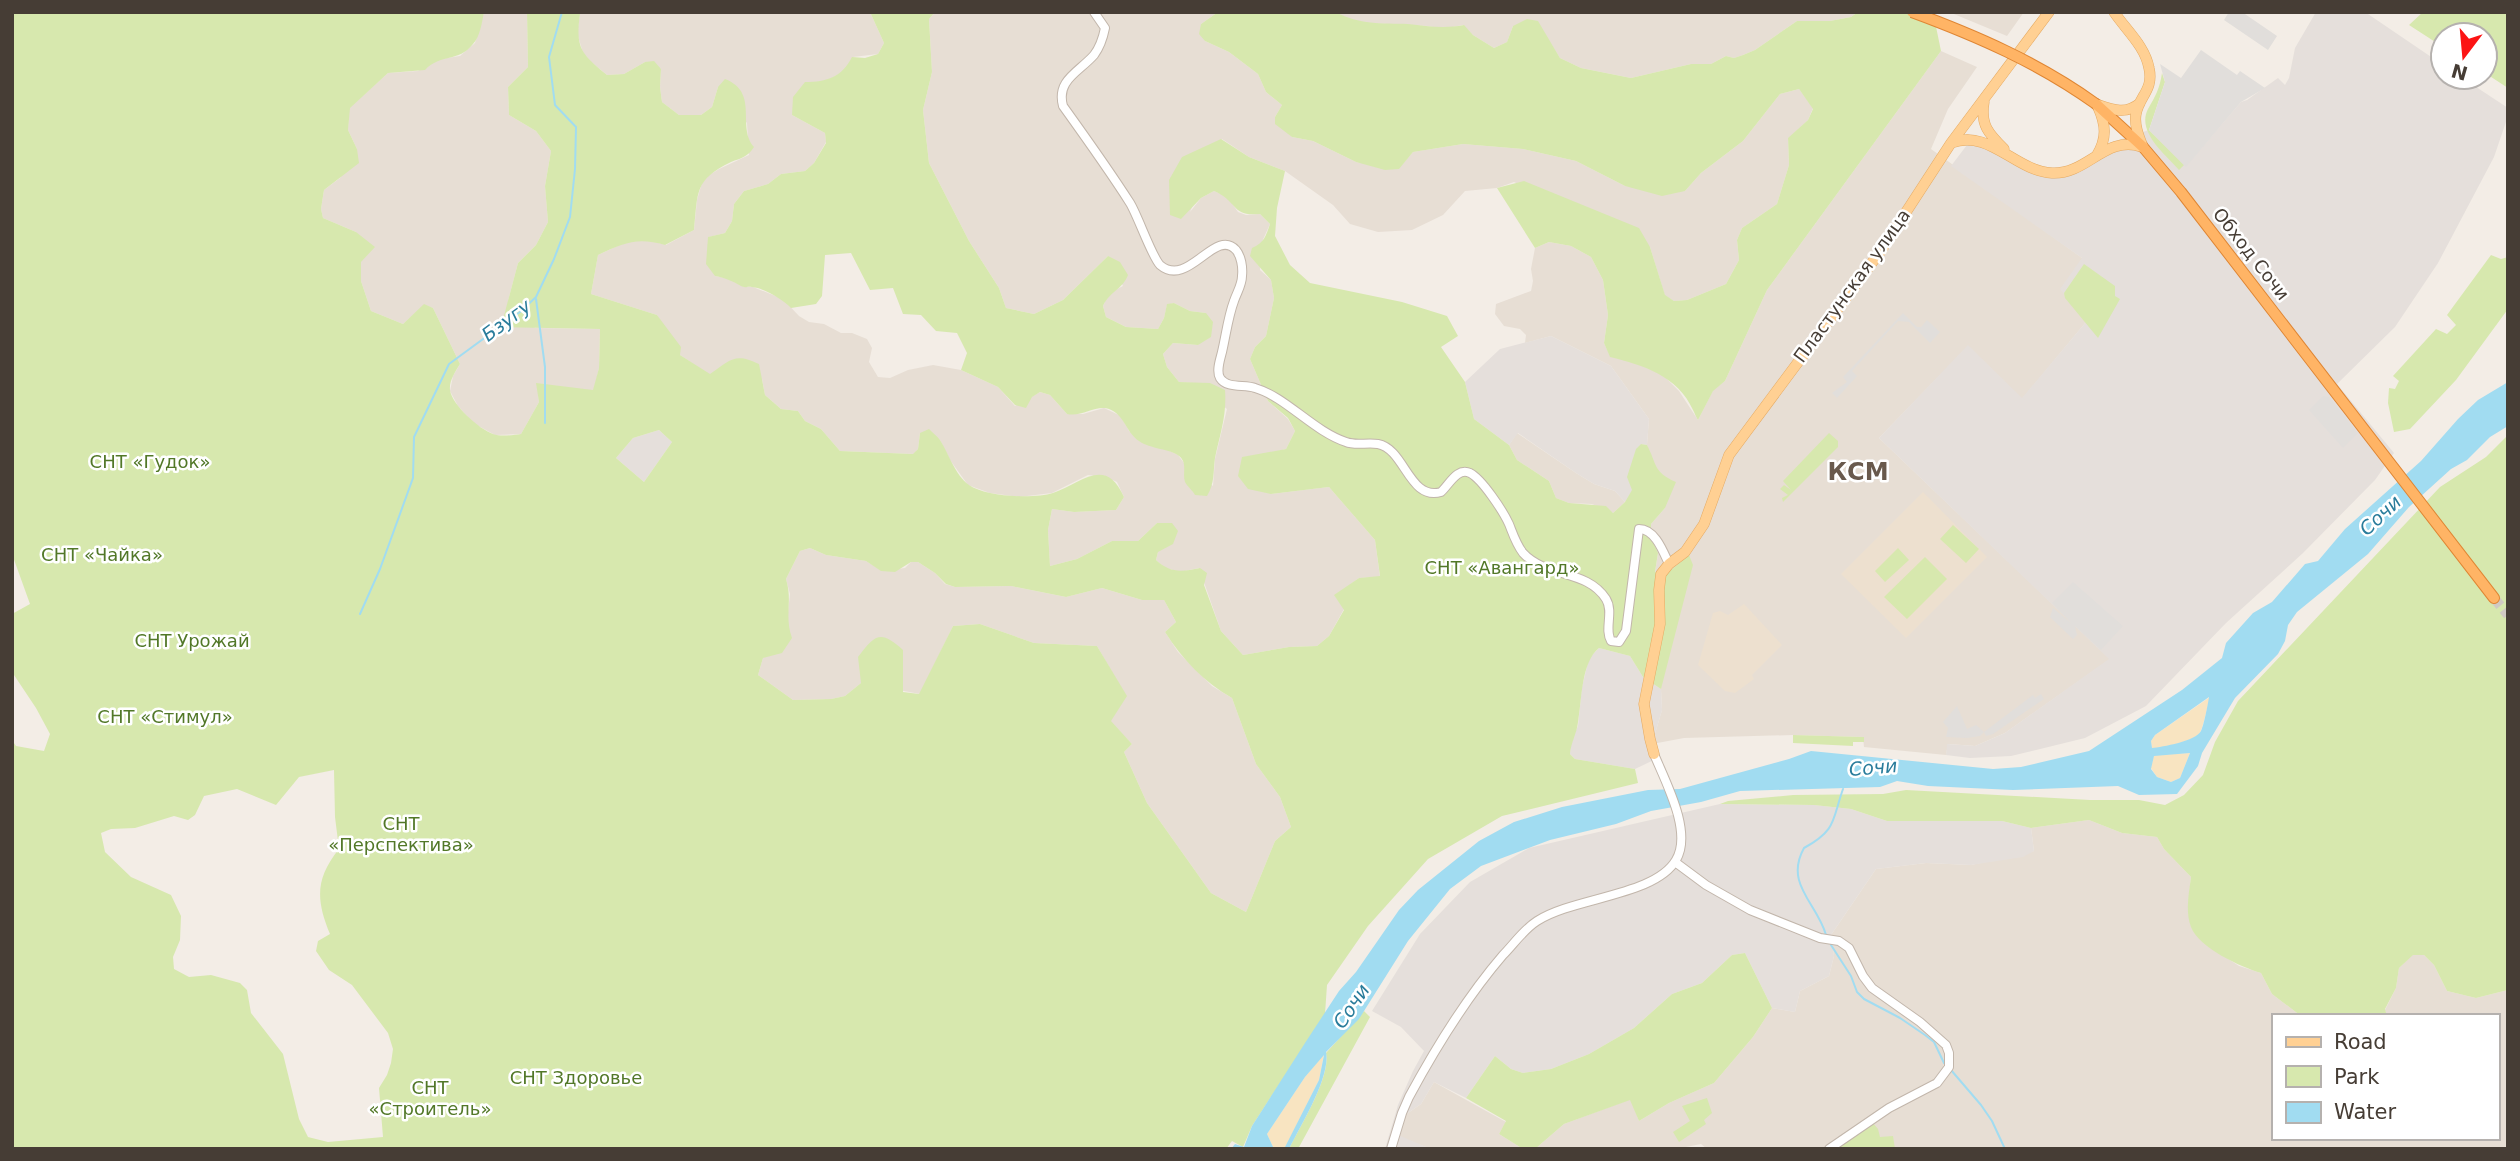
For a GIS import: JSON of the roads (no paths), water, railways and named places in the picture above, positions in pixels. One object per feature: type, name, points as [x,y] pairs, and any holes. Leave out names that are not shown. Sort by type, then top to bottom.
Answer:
[{"type":"highway","name":"Обход Сочи","points":[[1912,12],[2020,57],[2064,82],[2096,104],[2143,147],[2189,202],[2494,598]]},
{"type":"main road","name":"Пластунская улица","points":[[1654,754],[1644,704],[1660,624],[1659,581],[1669,564],[1685,552],[1703,524],[1729,455],[1880,252],[1951,144],[2049,12]]},
{"type":"main road","points":[[2106,12],[2122,24]]},
{"type":"main road","points":[[1966,123],[2032,169],[2056,174],[2078,169],[2097,155],[2122,144],[2143,147],[2135,119],[2149,87],[2148,63],[2140,46],[2113,12]]},
{"type":"main road","points":[[1984,99],[1982,118],[1987,139]]},
{"type":"main road","points":[[2096,104],[2127,111],[2141,102]]},
{"type":"main road","points":[[2096,104],[2103,118],[2105,132],[2097,155]]},
{"type":"main road","points":[[1951,144],[1969,139],[1987,139]]},
{"type":"street","points":[[1094,12],[1105,28],[1101,42],[1093,55],[1076,70],[1064,86],[1060,96],[1063,107],[1129,202],[1160,264],[1171,269],[1186,268],[1219,246],[1231,247],[1239,254],[1242,276],[1219,363],[1219,377],[1222,381],[1254,387],[1267,393],[1317,427],[1347,443],[1374,443],[1386,447],[1423,491],[1441,492],[1457,473],[1467,471],[1479,480],[1501,510],[1523,553],[1549,570],[1583,579],[1605,597],[1609,609],[1608,636],[1611,641],[1619,642],[1626,631],[1639,529],[1652,533],[1669,564]]},
{"type":"street","points":[[1391,1149],[1409,1097],[1470,995],[1528,928],[1548,914],[1644,885],[1657,878],[1675,862],[1682,835],[1680,822],[1654,754]]},
{"type":"street","points":[[1675,862],[1706,885],[1750,910],[1849,948],[1872,988],[1920,1022],[1946,1045],[1950,1061],[1945,1074],[1937,1083],[1889,1108],[1829,1149]]},
{"type":"water","name":"Сочи","points":[[2508,382],[2508,426],[2490,437],[2467,460],[2451,469],[2409,507],[2368,554],[2297,612],[2288,625],[2285,641],[2278,654],[2235,698],[2202,753],[2198,766],[2177,794],[2139,795],[2118,786],[2013,790],[1928,786],[1897,781],[1880,787],[1740,791],[1701,802],[1651,811],[1616,824],[1550,840],[1481,866],[1450,889],[1408,941],[1359,1019],[1326,1052],[1324,1074],[1319,1088],[1289,1149],[1284,1149],[1319,1080],[1324,1055],[1305,1077],[1267,1134],[1274,1149],[1231,1149],[1235,1144],[1244,1147],[1252,1126],[1339,991],[1356,972],[1399,910],[1418,890],[1479,841],[1514,822],[1562,807],[1648,790],[1680,789],[1811,751],[1993,769],[2021,767],[2089,751],[2182,690],[2222,658],[2226,643],[2253,613],[2272,602],[2305,564],[2318,561],[2345,529],[2421,461],[2478,400]],"holes":[[[2209,697],[2198,735],[2178,743],[2152,748],[2151,741],[2155,735]],[[2190,753],[2180,778],[2171,782],[2157,777],[2151,769],[2154,756]]]},
{"type":"waterway","name":"Бзугу","points":[[360,614],[380,569],[413,478],[414,437],[449,364],[520,312],[536,297],[570,217],[576,127],[555,105],[549,57],[562,12]]},
{"type":"waterway","points":[[536,299],[545,367],[545,423]]},
{"type":"waterway","points":[[1826,935],[1800,883],[1799,861],[1804,848],[1828,830],[1835,817],[1843,789]]},
{"type":"waterway","points":[[1831,945],[1851,976],[1857,992],[1934,1042],[1944,1063]]},
{"type":"waterway","points":[[1951,1070],[1992,1121],[2005,1149]]},
{"type":"tunnel","points":[[2494,598],[2508,615]]},
{"type":"district","name":"КСМ","points":[[1858,472]]},
{"type":"park label","name":"СНТ «Гудок»","points":[[150,462]]},
{"type":"park label","name":"СНТ «Чайка»","points":[[102,555]]},
{"type":"park label","name":"СНТ «Авангард»","points":[[1502,568]]},
{"type":"park label","name":"СНТ Урожай","points":[[192,641]]},
{"type":"park label","name":"СНТ «Стимул»","points":[[165,717]]},
{"type":"park label","name":"СНТ «Перспектива»","points":[[401,834]]},
{"type":"park label","name":"СНТ Здоровье","points":[[576,1078]]},
{"type":"park label","name":"СНТ «Строитель»","points":[[430,1098]]}]
